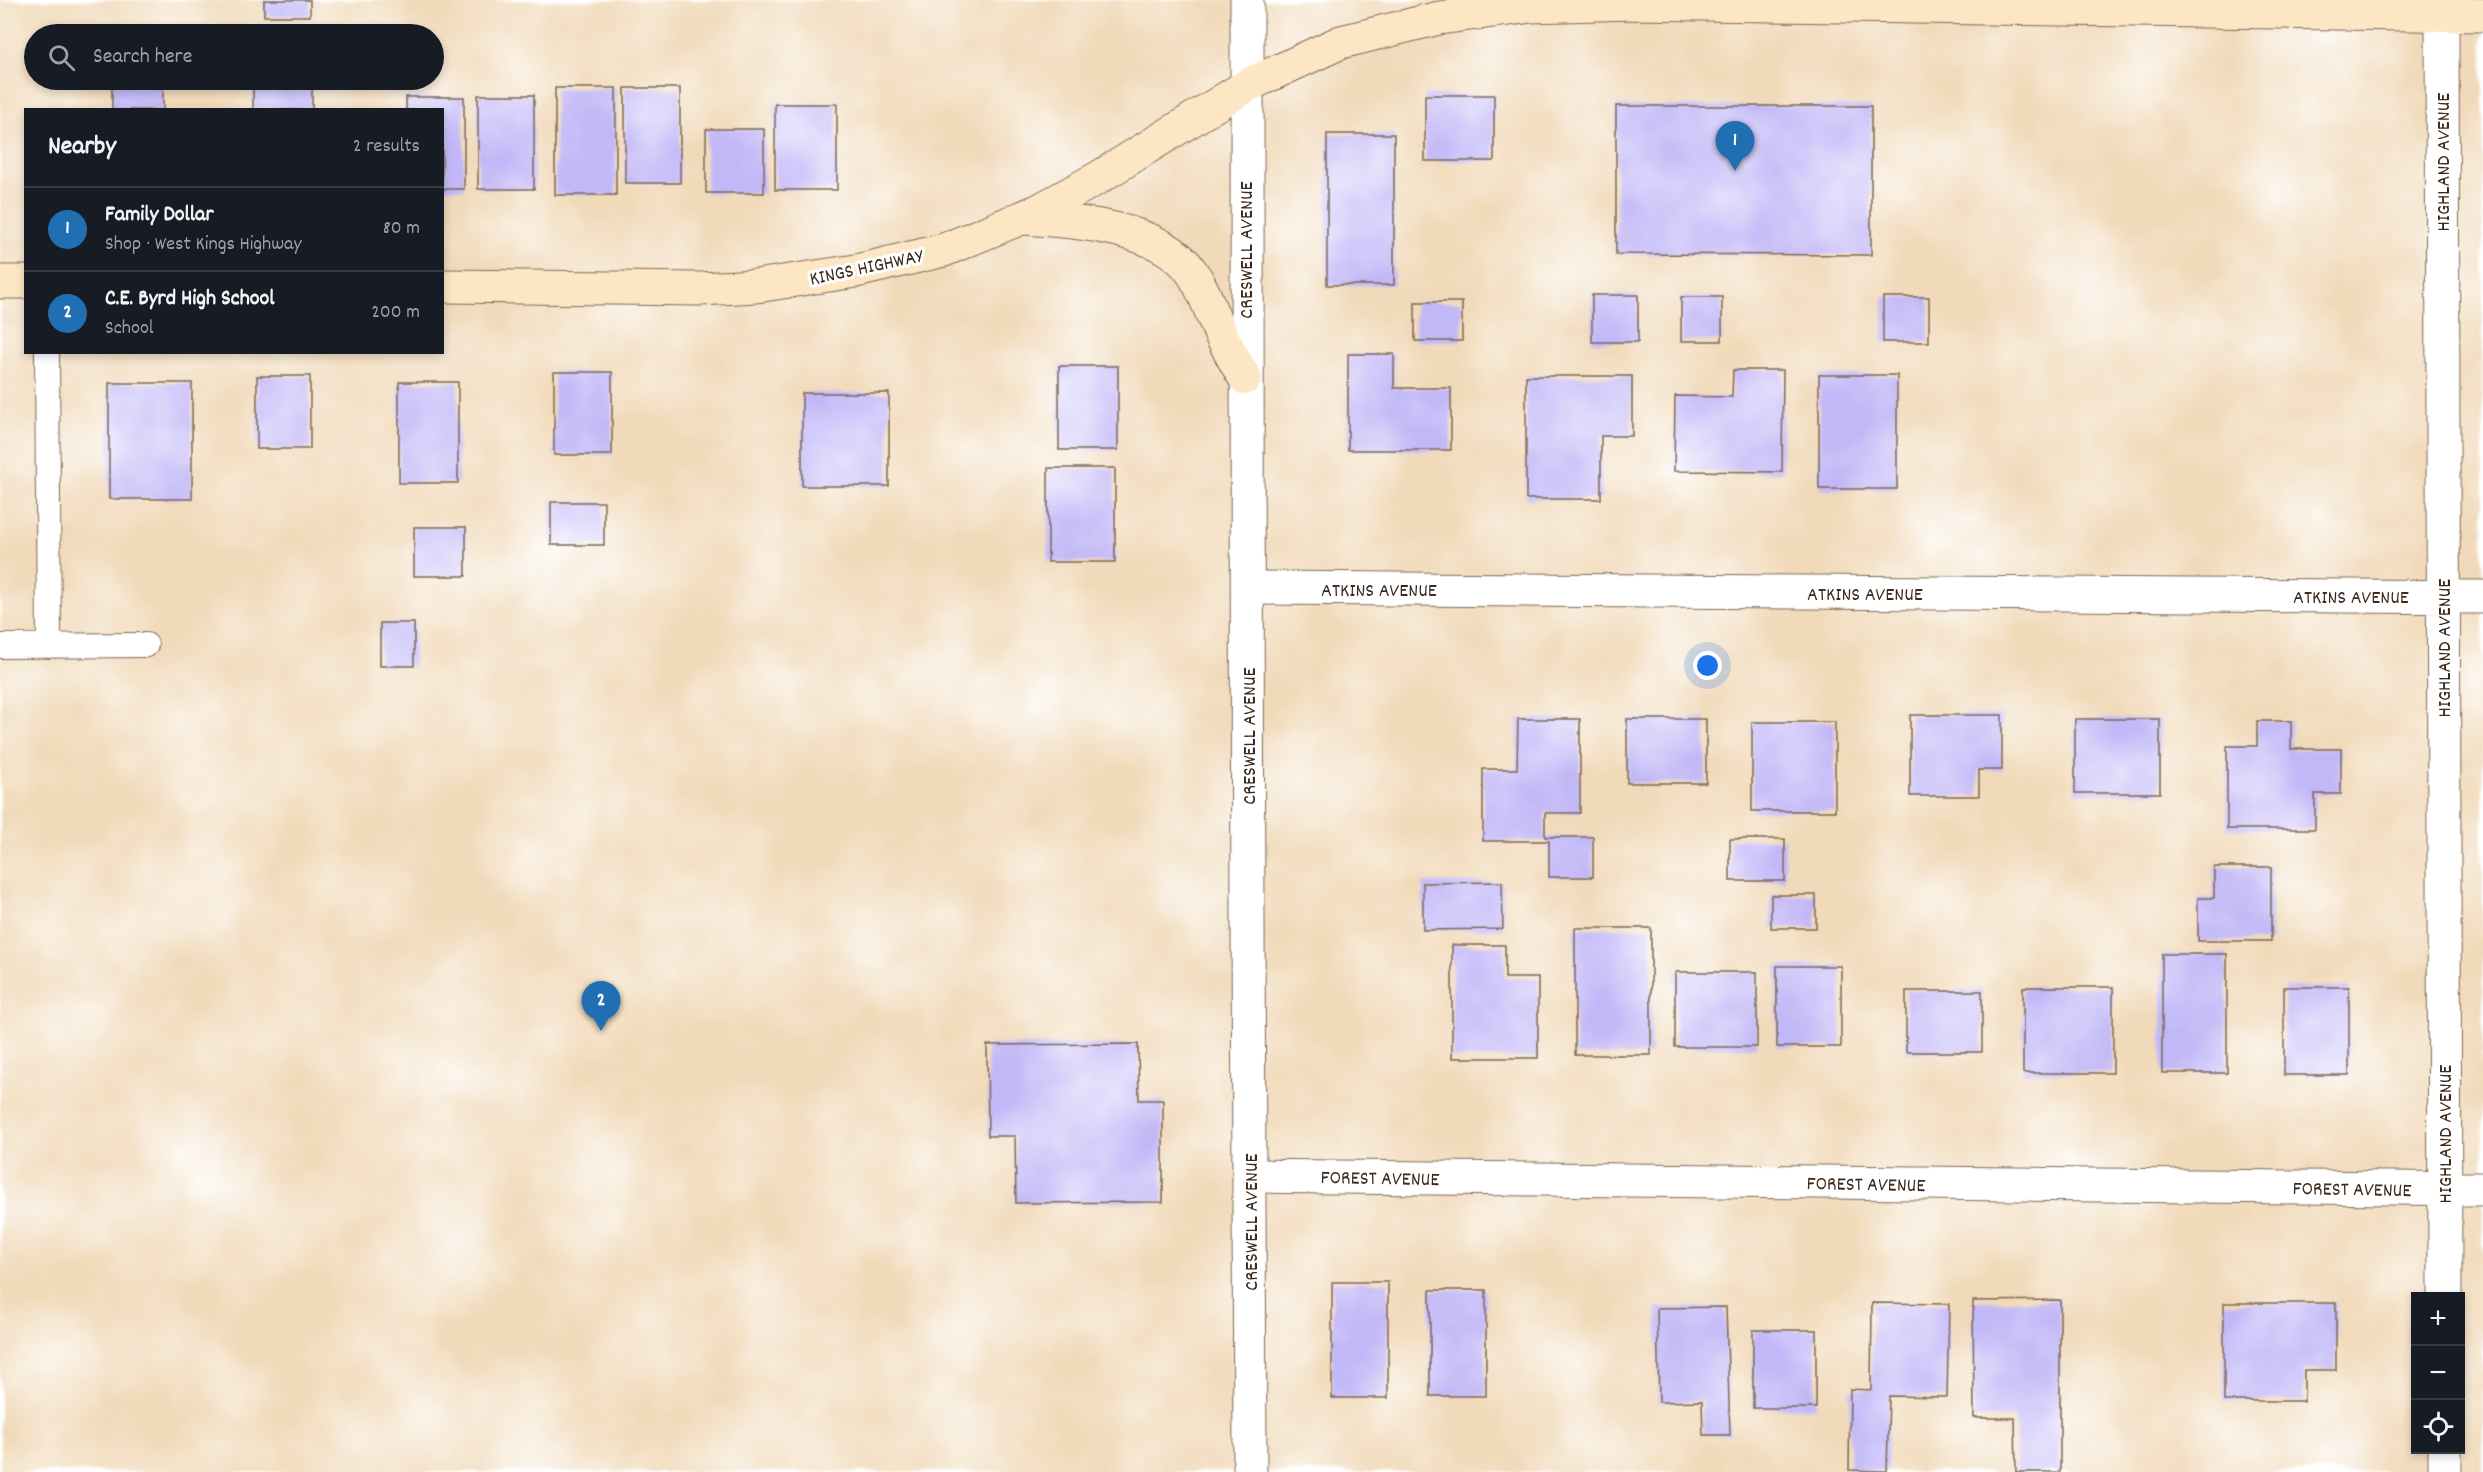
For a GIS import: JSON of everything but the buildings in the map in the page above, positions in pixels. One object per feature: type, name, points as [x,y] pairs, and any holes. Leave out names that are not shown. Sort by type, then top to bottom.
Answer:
[{"type":"main road","name":"KINGS HIGHWAY","points":[[444,286],[700,289],[756,286],[856,271],[944,249],[1023,218],[1098,178],[1246,86],[1341,42],[1439,18],[1582,2],[2442,7]]},
{"type":"main road","points":[[2442,7],[2483,15]]},
{"type":"main road","points":[[1023,218],[1064,220],[1120,231],[1149,240],[1169,251],[1190,270],[1230,353],[1245,378]]},
{"type":"main road","points":[[0,282],[24,282]]},
{"type":"street","name":"CRESWELL AVENUE","points":[[1247,0],[1245,378],[1248,588],[1250,1472]]},
{"type":"street","name":"HIGHLAND AVENUE","points":[[2442,7],[2445,1292]]},
{"type":"street","name":"ATKINS AVENUE","points":[[1248,588],[2483,597]]},
{"type":"street","name":"FOREST AVENUE","points":[[1250,1176],[2483,1189]]},
{"type":"street","points":[[2445,1454],[2445,1472]]},
{"type":"lane","points":[[47,354],[49,646]]},
{"type":"lane","points":[[0,646],[146,645]]},
{"type":"place","name":"Family Dollar","points":[[1735,171]]},
{"type":"place","name":"C.E. Byrd High School","points":[[601,1031]]}]
